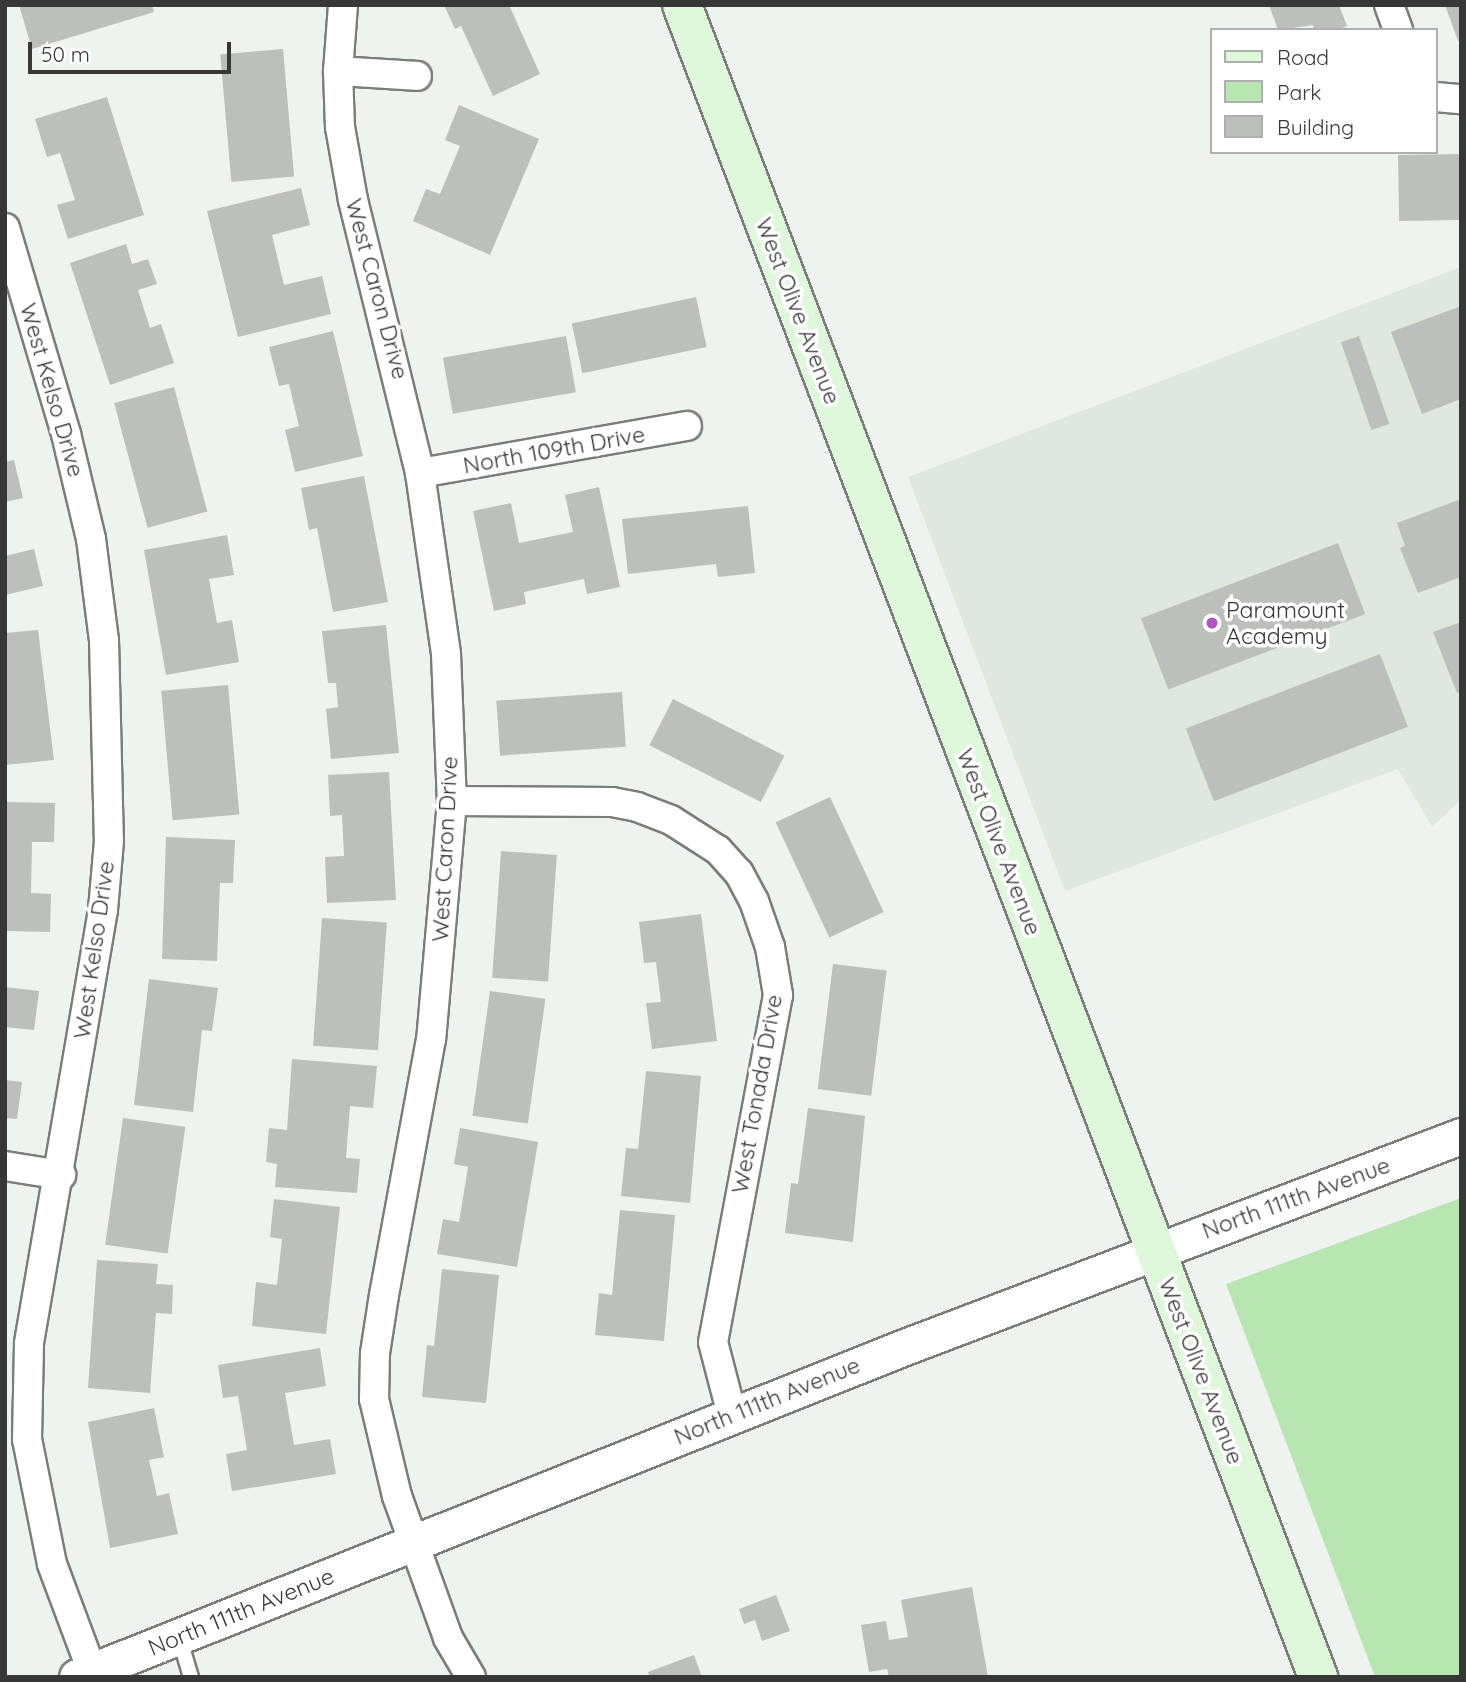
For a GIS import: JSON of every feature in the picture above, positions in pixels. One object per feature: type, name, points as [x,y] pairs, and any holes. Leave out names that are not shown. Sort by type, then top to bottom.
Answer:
[{"type":"main road","name":"West Olive Avenue","points":[[682,5],[1318,1677]]},
{"type":"street","name":"West Caron Drive","points":[[344,5],[338,71],[340,127],[353,200],[420,473],[446,654],[452,800],[431,1039],[375,1353],[374,1399],[384,1446],[414,1543],[448,1638],[471,1677]]},
{"type":"street","points":[[1389,5],[1397,28]]},
{"type":"street","points":[[338,71],[417,76]]},
{"type":"street","points":[[1438,97],[1461,99]]},
{"type":"street","name":"West Kelso Drive","points":[[5,228],[12,273],[91,539],[104,640],[109,841],[103,910],[61,1175],[29,1344],[27,1439],[52,1564],[85,1674]]},
{"type":"street","name":"North 109th Drive","points":[[420,473],[687,426]]},
{"type":"street","name":"West Tonada Drive","points":[[452,800],[612,802],[637,807],[671,820],[718,850],[739,873],[754,901],[770,947],[778,995],[713,1342],[732,1415]]},
{"type":"street","name":"North 111th Avenue","points":[[85,1674],[732,1415],[1154,1251],[1461,1136]]},
{"type":"street","points":[[5,1166],[61,1175]]},
{"type":"lane","points":[[179,1637],[191,1677]]},
{"type":"shaded area","name":"Paramount Academy","points":[[1461,267],[1461,800],[1432,827],[1398,769],[1065,891],[908,477]]},
{"type":"green space","points":[[1461,1198],[1461,1677],[1375,1677],[1226,1284]]},
{"type":"building","points":[[19,5],[152,5],[154,12],[32,49]]},
{"type":"building","points":[[444,5],[509,5],[540,74],[493,96],[461,26],[455,29]]},
{"type":"building","points":[[1269,5],[1339,5],[1347,26],[1314,28],[1313,25],[1277,28]]},
{"type":"building","points":[[1445,5],[1461,5],[1461,40],[1458,41]]},
{"type":"building","points":[[283,49],[294,177],[231,182],[220,54]]},
{"type":"building","points":[[107,97],[144,215],[68,239],[57,205],[75,200],[60,153],[47,157],[35,119]]},
{"type":"building","points":[[459,105],[539,139],[490,255],[413,221],[426,189],[440,194],[460,146],[445,140]]},
{"type":"building","points":[[1460,154],[1461,220],[1399,221],[1398,155]]},
{"type":"building","points":[[301,188],[310,225],[272,235],[284,285],[322,276],[331,314],[238,337],[207,211]]},
{"type":"building","points":[[126,244],[132,264],[148,259],[157,284],[138,290],[150,328],[161,324],[174,363],[110,385],[70,263]]},
{"type":"building","points":[[696,297],[707,347],[582,373],[572,323]]},
{"type":"building","points":[[1461,306],[1461,399],[1422,414],[1391,332]]},
{"type":"building","points":[[333,331],[363,456],[295,472],[285,430],[299,426],[289,384],[279,386],[269,347]]},
{"type":"building","points":[[566,336],[576,392],[453,414],[443,358]]},
{"type":"building","points":[[1359,336],[1389,424],[1371,430],[1341,342]]},
{"type":"building","points":[[174,387],[207,512],[148,528],[114,403]]},
{"type":"building","points":[[14,460],[23,498],[5,502],[5,462]]},
{"type":"building","points":[[364,476],[388,602],[333,612],[317,528],[309,530],[301,488]]},
{"type":"building","points":[[599,487],[620,587],[587,594],[584,579],[524,592],[526,604],[494,611],[473,511],[511,503],[519,543],[573,532],[565,495]]},
{"type":"building","points":[[1461,499],[1461,577],[1418,593],[1400,548],[1405,546],[1397,523]]},
{"type":"building","points":[[748,506],[755,573],[718,577],[716,564],[628,574],[622,519]]},
{"type":"building","points":[[227,535],[234,575],[209,579],[217,623],[232,620],[239,662],[166,675],[144,550]]},
{"type":"building","points":[[1338,543],[1365,614],[1168,690],[1141,619]]},
{"type":"building","points":[[34,549],[43,586],[5,595],[5,556]]},
{"type":"building","points":[[1461,622],[1461,692],[1457,693],[1433,632]]},
{"type":"building","points":[[386,625],[399,753],[331,759],[326,709],[338,707],[336,683],[328,683],[322,631]]},
{"type":"building","points":[[38,630],[54,760],[5,765],[5,633]]},
{"type":"building","points":[[1380,654],[1408,727],[1214,801],[1186,729]]},
{"type":"building","points":[[228,685],[239,815],[173,820],[161,691]]},
{"type":"building","points":[[622,692],[626,747],[500,756],[496,701]]},
{"type":"building","points":[[673,699],[784,756],[761,802],[649,745]]},
{"type":"building","points":[[389,772],[396,900],[327,903],[325,857],[344,856],[342,815],[330,816],[328,775]]},
{"type":"building","points":[[830,797],[884,912],[829,937],[776,822]]},
{"type":"building","points":[[5,802],[55,803],[54,842],[32,842],[31,893],[51,894],[50,932],[5,931]]},
{"type":"building","points":[[166,837],[235,840],[233,883],[220,883],[217,961],[162,959]]},
{"type":"building","points":[[501,851],[557,855],[548,982],[492,978]]},
{"type":"building","points":[[701,914],[717,1041],[652,1049],[646,1003],[661,1002],[656,962],[644,963],[639,922]]},
{"type":"building","points":[[322,918],[387,923],[378,1050],[313,1046]]},
{"type":"building","points":[[833,964],[887,971],[871,1096],[818,1089]]},
{"type":"building","points":[[149,979],[218,988],[212,1031],[202,1030],[193,1112],[134,1105]]},
{"type":"building","points":[[5,987],[39,991],[34,1030],[5,1027]]},
{"type":"building","points":[[490,991],[545,999],[528,1124],[472,1116]]},
{"type":"building","points":[[292,1059],[377,1066],[373,1108],[350,1106],[346,1158],[360,1159],[357,1193],[275,1187],[277,1164],[266,1162],[269,1128],[287,1130]]},
{"type":"building","points":[[646,1071],[701,1076],[690,1203],[621,1196],[626,1148],[638,1149]]},
{"type":"building","points":[[5,1080],[22,1082],[17,1119],[5,1118]]},
{"type":"building","points":[[808,1108],[865,1116],[853,1242],[785,1233],[791,1183],[798,1184]]},
{"type":"building","points":[[123,1118],[185,1127],[168,1254],[105,1245]]},
{"type":"building","points":[[460,1128],[538,1142],[517,1267],[437,1254],[443,1219],[459,1222],[468,1167],[454,1164]]},
{"type":"building","points":[[274,1199],[340,1207],[326,1334],[252,1326],[256,1282],[277,1285],[282,1239],[270,1237]]},
{"type":"building","points":[[620,1210],[675,1215],[664,1341],[595,1335],[599,1293],[612,1295]]},
{"type":"building","points":[[97,1260],[158,1264],[156,1284],[173,1285],[172,1314],[156,1313],[150,1393],[88,1388]]},
{"type":"building","points":[[442,1269],[499,1275],[486,1403],[422,1397],[427,1345],[434,1346]]},
{"type":"building","points":[[320,1348],[326,1386],[285,1393],[294,1445],[330,1439],[336,1474],[232,1491],[226,1454],[247,1450],[238,1396],[223,1398],[218,1365]]},
{"type":"building","points":[[154,1408],[164,1457],[149,1460],[157,1496],[169,1493],[178,1534],[110,1548],[88,1422]]},
{"type":"building","points":[[972,1587],[988,1677],[889,1677],[887,1669],[869,1672],[861,1625],[886,1621],[889,1640],[908,1637],[901,1600]]},
{"type":"building","points":[[776,1595],[790,1631],[762,1641],[755,1620],[744,1624],[739,1609]]},
{"type":"building","points":[[694,1655],[702,1677],[650,1677],[648,1672]]},
{"type":"place","name":"Paramount Academy","points":[[1212,623]]}]
